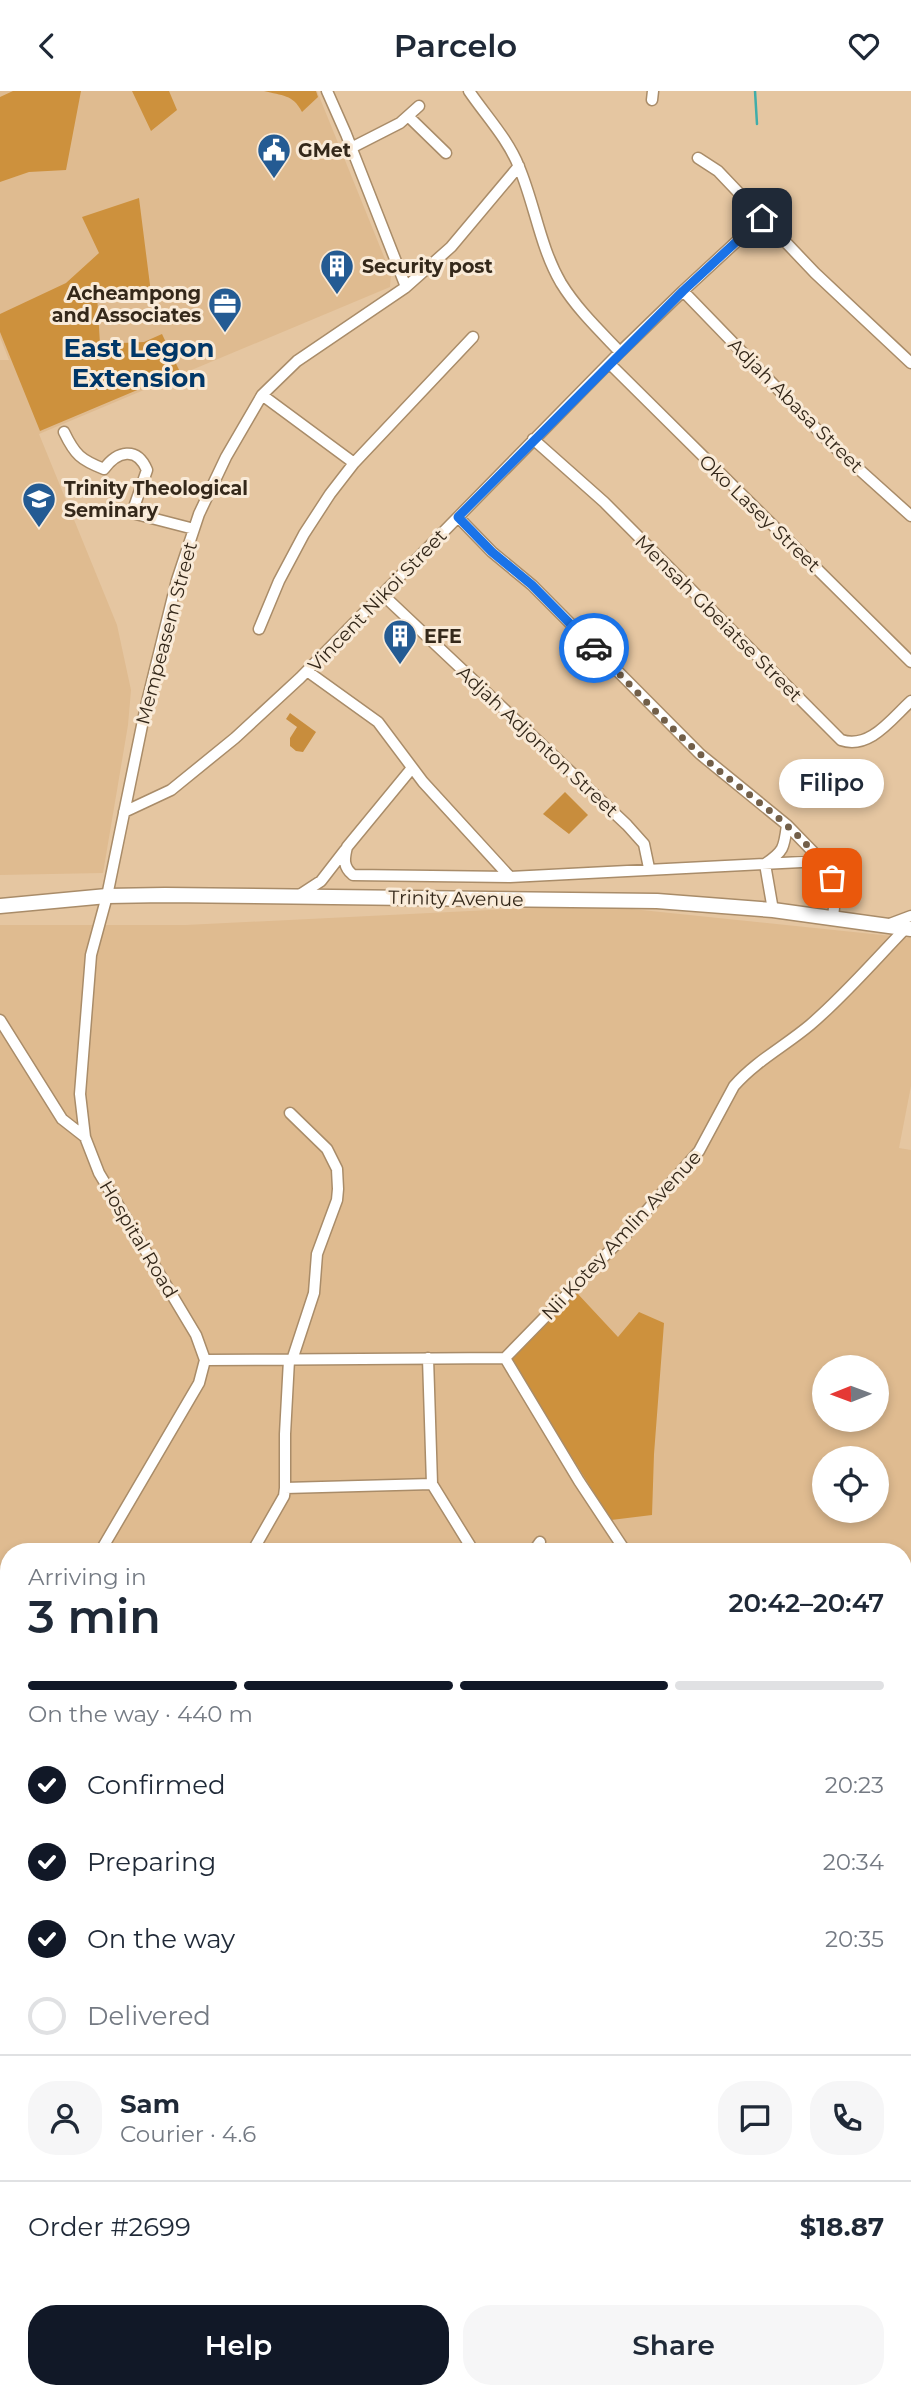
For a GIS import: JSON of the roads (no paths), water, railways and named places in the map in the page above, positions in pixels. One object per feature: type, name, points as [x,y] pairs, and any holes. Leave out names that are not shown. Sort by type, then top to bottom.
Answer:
[{"type":"street","points":[[327,91],[406,287]]},
{"type":"street","points":[[469,91],[494,123],[519,166],[544,244],[560,281],[581,311],[620,352]]},
{"type":"street","points":[[351,148],[409,117],[419,106]]},
{"type":"street","points":[[409,117],[446,153]]},
{"type":"street","points":[[698,158],[718,171],[815,273],[911,363]]},
{"type":"street","name":"Mempeasem Street","points":[[107,896],[152,681],[177,579],[199,514],[226,457],[262,395],[297,361],[406,287],[451,247],[519,166]]},
{"type":"street","name":"Vincent Nikoi Street","points":[[124,812],[171,790],[234,738],[307,671],[620,352],[762,218]]},
{"type":"street","name":"Adjah Abasa Street","points":[[683,291],[832,445],[911,516]]},
{"type":"street","points":[[259,629],[279,581],[304,534],[330,494],[354,463],[473,337]]},
{"type":"street","name":"Oko Lasey Street","points":[[610,364],[911,662]]},
{"type":"street","points":[[262,395],[354,463]]},
{"type":"street","points":[[64,432],[72,450],[82,460],[104,469],[112,458],[121,454],[131,454],[144,462],[147,470],[132,513],[194,529]]},
{"type":"street","name":"Mensah Gbeiatse Street","points":[[533,439],[604,502],[841,740],[849,743],[864,741],[911,701]]},
{"type":"street","points":[[458,517],[492,552],[532,585],[700,754],[787,825],[822,861],[832,878],[835,897],[833,918]]},
{"type":"street","name":"Adjah Adjonton Street","points":[[382,594],[627,825],[644,844],[649,868]]},
{"type":"street","points":[[307,671],[378,722],[412,768],[510,877]]},
{"type":"street","points":[[321,881],[412,768]]},
{"type":"street","points":[[765,864],[780,853],[787,825]]},
{"type":"street","points":[[347,847],[344,858],[350,872]]},
{"type":"street","points":[[298,896],[321,881],[350,872],[510,877],[822,861]]},
{"type":"street","points":[[765,864],[773,910]]},
{"type":"street","name":"Trinity Avenue","points":[[0,906],[107,896],[657,901],[773,910],[883,926],[909,925]]},
{"type":"street","name":"Hospital Road","points":[[107,896],[91,955],[80,1094],[85,1137],[99,1173],[196,1335],[205,1360]]},
{"type":"street","name":"Nii Kotey Amlin Avenue","points":[[505,1358],[628,1232],[699,1151],[741,1077],[808,1027],[909,925]]},
{"type":"street","points":[[0,1020],[62,1119],[85,1137]]},
{"type":"street","points":[[257,1543],[284,1496],[285,1434],[291,1360],[314,1293],[317,1254],[337,1200],[338,1188],[337,1169],[327,1149],[290,1113]]},
{"type":"street","points":[[428,1358],[432,1484],[468,1543]]},
{"type":"street","points":[[105,1543],[199,1383],[205,1360],[505,1358],[579,1481],[620,1543]]},
{"type":"street","points":[[285,1487],[432,1484]]},
{"type":"waterway","points":[[755,91],[757,124]]},
{"type":"place","name":"GMet","points":[[274,180]]},
{"type":"place","name":"Security post","points":[[337,296]]},
{"type":"place","name":"Acheampong and Associates","points":[[225,334]]},
{"type":"place","name":"Trinity Theological Seminary","points":[[39,529]]},
{"type":"place","name":"EFE","points":[[400,666]]},
{"type":"place","name":"Filipo","points":[[832,878]]},
{"type":"district","name":"East Legon Extension","points":[[139,362]]}]
